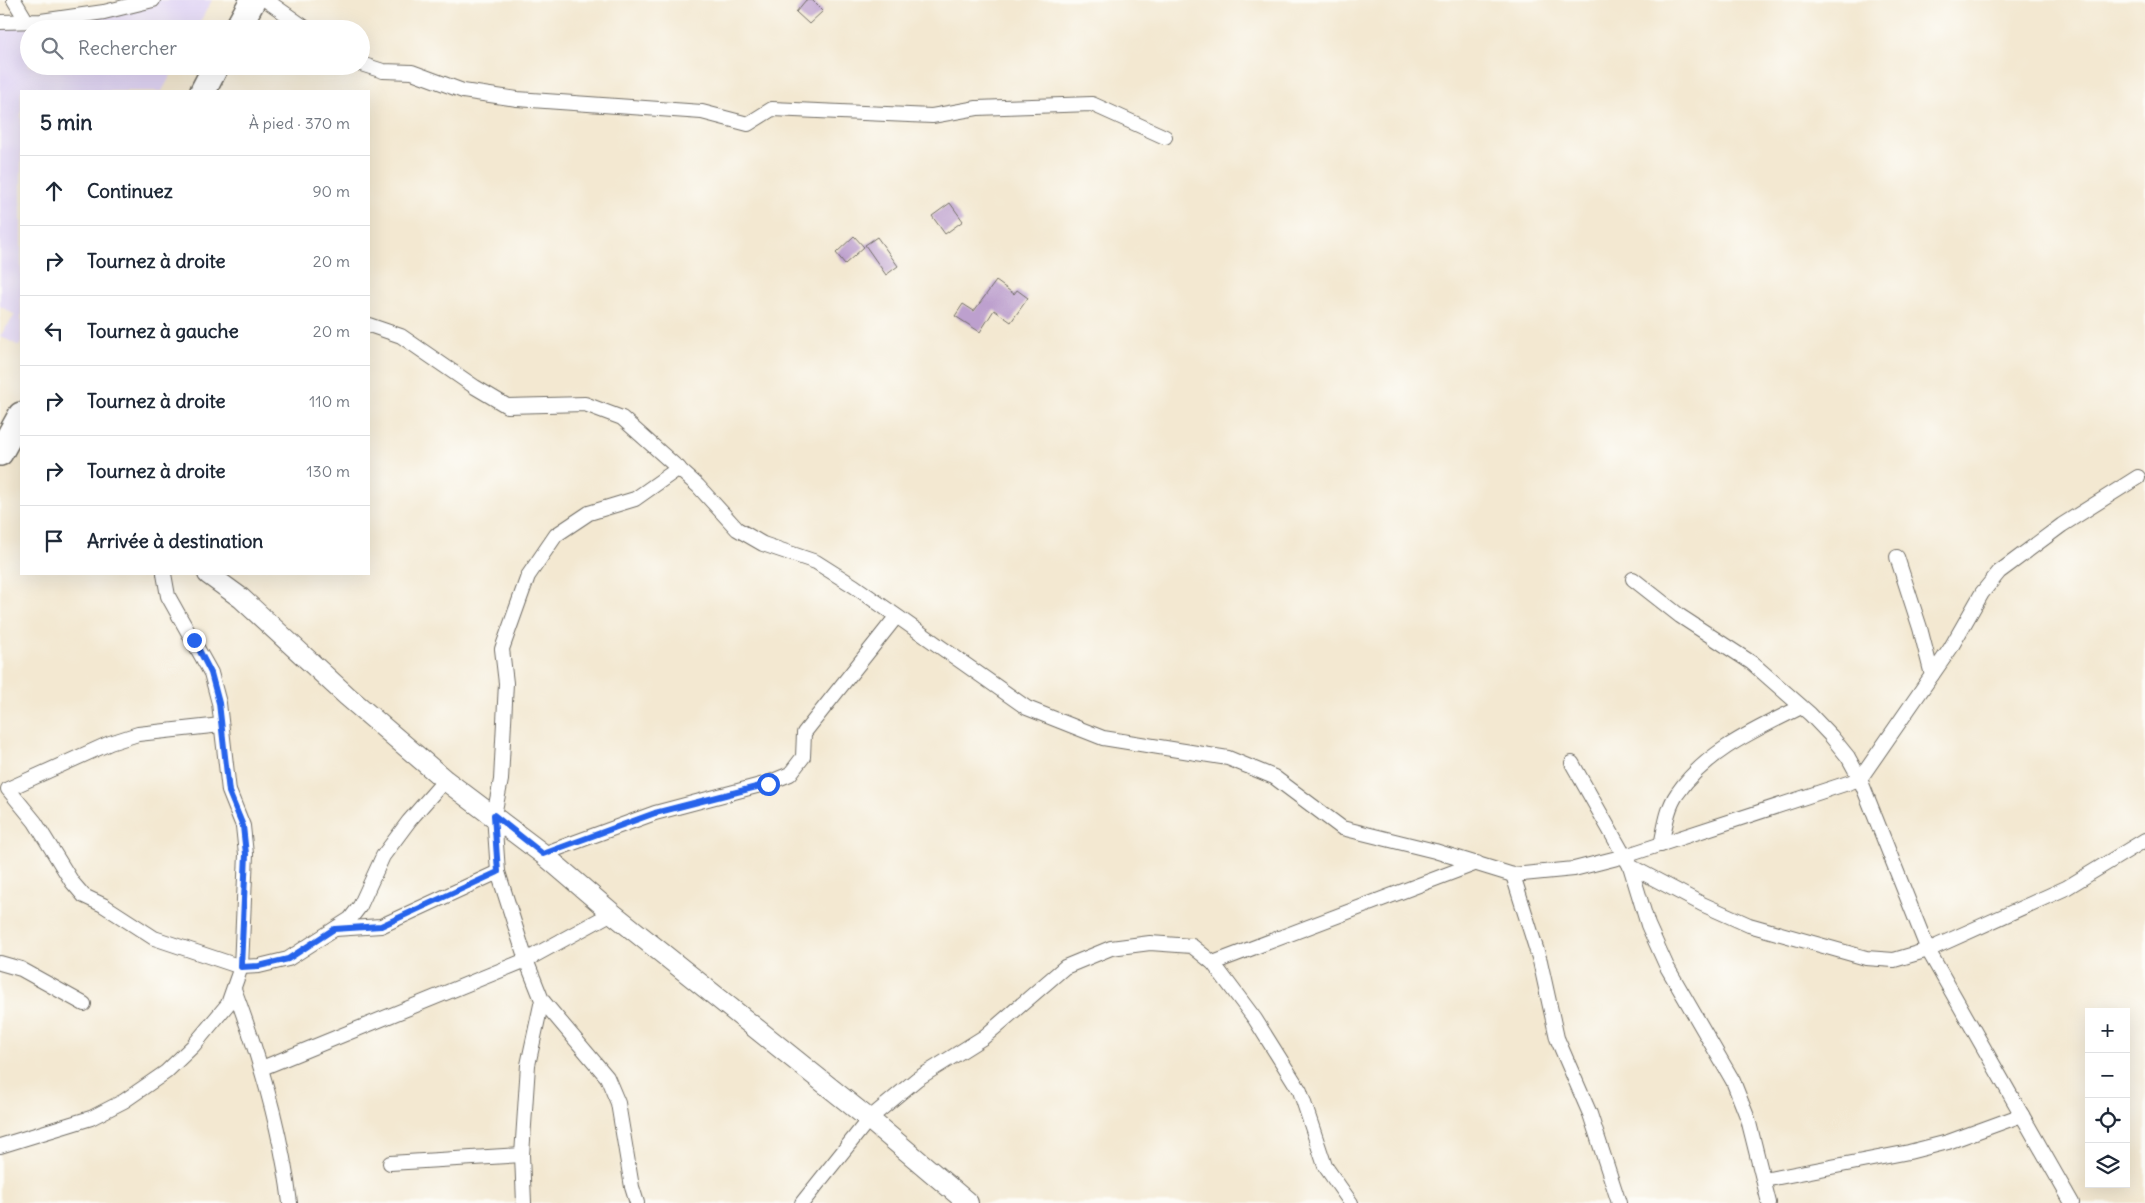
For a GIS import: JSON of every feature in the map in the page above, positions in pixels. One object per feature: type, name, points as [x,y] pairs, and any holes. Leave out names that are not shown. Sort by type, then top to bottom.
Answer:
[{"type":"highway","points":[[242,20],[253,0]]},
{"type":"highway","points":[[203,90],[211,75]]},
{"type":"highway","points":[[0,453],[20,418]]},
{"type":"street","points":[[14,0],[26,20]]},
{"type":"street","points":[[48,20],[104,12],[153,0]]},
{"type":"street","points":[[266,0],[294,20]]},
{"type":"street","points":[[0,22],[20,20]]},
{"type":"street","points":[[370,67],[383,71],[412,72],[463,91],[517,99],[702,112],[748,124],[772,109],[932,116],[978,108],[1092,104],[1165,137]]},
{"type":"street","points":[[370,325],[401,336],[475,387],[507,406],[585,404],[622,418],[698,486],[737,529],[763,544],[816,562],[1027,708],[1102,738],[1228,758],[1274,777],[1342,828],[1477,863],[1513,875],[1628,861],[1661,845],[1860,779],[1932,674],[1982,593],[1999,572],[2062,525],[2138,477]]},
{"type":"street","points":[[637,1203],[632,1187],[618,1103],[607,1077],[542,1000],[526,960],[498,872],[494,815],[500,780],[506,683],[502,649],[528,576],[556,535],[589,513],[636,499],[679,468]]},
{"type":"street","points":[[1897,557],[1918,619],[1932,674]]},
{"type":"street","points":[[0,1146],[91,1118],[124,1101],[166,1072],[193,1046],[228,1004],[241,967],[246,854],[243,826],[229,792],[219,703],[211,673],[168,596],[164,575]]},
{"type":"street","points":[[209,575],[241,598],[347,696],[446,780],[543,854],[612,913],[869,1119],[968,1203]]},
{"type":"street","points":[[1633,580],[1680,616],[1752,663],[1801,707],[1848,757],[1860,779],[1928,950],[2072,1203]]},
{"type":"street","points":[[543,854],[655,813],[768,784],[790,774],[803,756],[804,733],[896,617]]},
{"type":"street","points":[[1661,845],[1667,814],[1676,794],[1692,776],[1717,754],[1745,734],[1801,707]]},
{"type":"street","points":[[221,726],[138,734],[110,743],[4,791],[35,822],[72,882],[84,896],[103,905],[154,938],[241,967],[259,966],[288,959],[350,919],[360,906],[383,856],[409,821],[446,780]]},
{"type":"street","points":[[1572,763],[1628,861],[1648,925],[1667,967],[1733,1080],[1748,1120],[1769,1203]]},
{"type":"street","points":[[1628,861],[1702,904],[1749,925],[1866,958],[1894,960],[1928,950],[2066,888],[2145,840]]},
{"type":"street","points":[[1213,963],[1477,863]]},
{"type":"street","points":[[334,929],[381,926],[498,872]]},
{"type":"street","points":[[1513,875],[1540,961],[1557,1038],[1590,1114],[1620,1203]]},
{"type":"street","points":[[262,1068],[526,960],[612,913]]},
{"type":"street","points":[[802,1203],[869,1119],[917,1079],[984,1037],[1065,968],[1111,948],[1150,943],[1192,946],[1213,963],[1255,1018],[1300,1091],[1325,1166],[1351,1203]]},
{"type":"street","points":[[0,963],[21,969],[84,1004]]},
{"type":"street","points":[[234,989],[262,1068],[279,1136],[290,1203]]},
{"type":"street","points":[[524,1203],[522,1156],[528,1065],[542,1000]]},
{"type":"street","points":[[1764,1180],[1909,1152],[1948,1142],[2022,1115]]},
{"type":"street","points":[[390,1163],[522,1156]]},
{"type":"shaded area","points":[[153,0],[212,0],[201,20],[20,20],[20,75],[171,75],[163,90],[20,90],[19,346],[0,336],[15,315],[0,306],[0,22]]},
{"type":"building","points":[[806,0],[812,0],[823,11],[809,24],[796,12]]},
{"type":"building","points":[[950,203],[963,221],[945,234],[932,216]]},
{"type":"building","points":[[854,236],[864,247],[845,264],[836,253]]},
{"type":"building","points":[[877,237],[898,266],[886,275],[865,245]]},
{"type":"building","points":[[996,281],[1014,294],[1017,290],[1028,298],[1011,322],[994,310],[980,332],[955,316],[963,304],[974,311]]},
{"type":"route","points":[[194,640],[211,673],[219,703],[224,766],[229,792],[243,826],[246,854],[241,967],[259,966],[288,959],[334,929],[359,929],[381,926],[498,872],[494,815],[543,854],[655,813],[768,784]]}]
